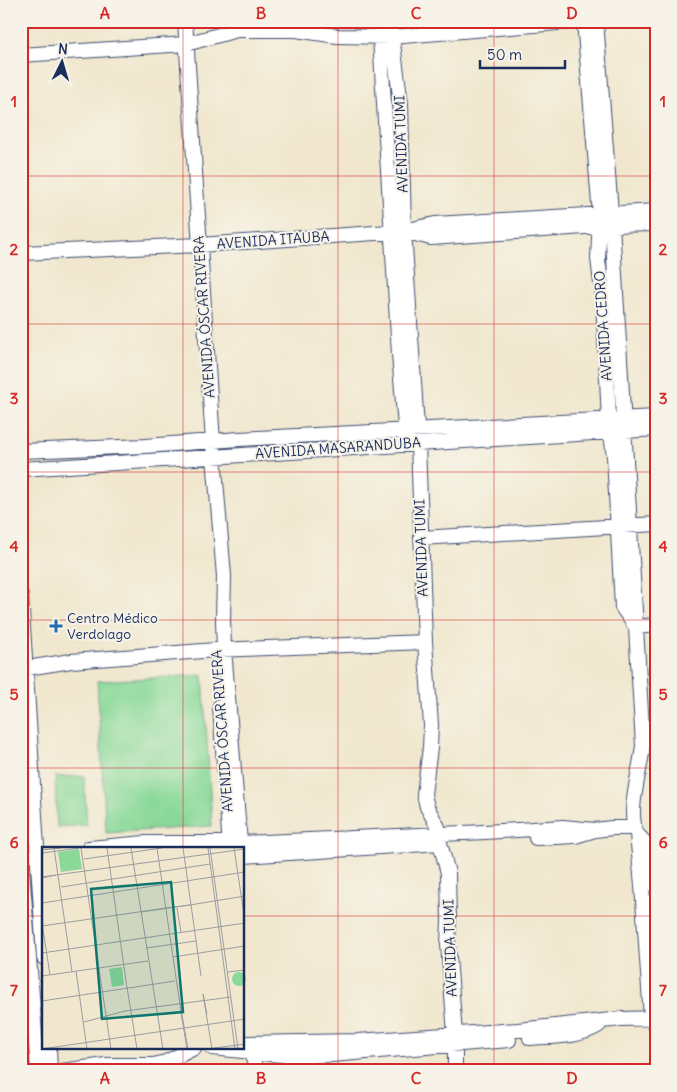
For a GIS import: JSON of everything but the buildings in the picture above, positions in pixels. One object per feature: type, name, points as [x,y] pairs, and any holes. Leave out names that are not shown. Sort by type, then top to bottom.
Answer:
[{"type":"street","name":"AVENIDA ÓSCAR RIVERA","points":[[185,21],[199,245],[224,576],[223,614],[218,631],[236,847]]},
{"type":"street","name":"AVENIDA TUMI","points":[[390,21],[385,37],[401,104],[398,231],[421,538],[425,642],[431,724],[424,794],[427,807],[438,827],[439,839],[448,873],[448,944],[454,1039],[454,1071]]},
{"type":"street","points":[[21,55],[186,44],[237,30],[296,30],[337,36],[385,37],[582,21]]},
{"type":"street","name":"AVENIDA CEDRO","points":[[582,21],[606,220]]},
{"type":"street","name":"AVENIDA CEDRO","points":[[596,21],[617,426],[614,456],[624,526],[622,607],[636,627]]},
{"type":"street","name":"AVENIDA ITAUBA","points":[[21,253],[199,245],[398,231],[431,238],[606,220],[656,211]]},
{"type":"street","name":"AVENIDA ITAUBA","points":[[606,220],[656,224]]},
{"type":"street","points":[[617,426],[656,417]]},
{"type":"street","name":"AVENIDA MASARANDUBA","points":[[21,469],[214,456],[412,437],[617,426],[656,429]]},
{"type":"street","points":[[21,451],[213,441],[412,437]]},
{"type":"street","points":[[421,538],[656,524]]},
{"type":"street","points":[[21,595],[24,662],[41,859],[42,892]]},
{"type":"street","points":[[254,1071],[254,1061],[246,1045],[581,1033],[592,1030],[606,1020],[654,1020],[642,885],[635,831],[634,790],[642,759],[643,745],[636,627],[656,625]]},
{"type":"street","points":[[24,662],[71,661],[220,649],[425,642]]},
{"type":"street","points":[[245,848],[439,839],[562,827],[595,830],[612,828],[635,831],[649,847],[656,887]]},
{"type":"street","points":[[98,847],[145,842],[221,847]]},
{"type":"street","points":[[38,1071],[21,856],[41,859]]},
{"type":"street","points":[[22,867],[41,859]]},
{"type":"street","points":[[49,1050],[50,1071]]},
{"type":"street","points":[[62,1071],[106,1065],[154,1065],[166,1062],[190,1050]]},
{"type":"green space","points":[[203,675],[212,826],[106,833],[97,681]]},
{"type":"green space","points":[[84,776],[87,825],[57,827],[55,777]]},
{"type":"place","name":"Centro Médico Verdolago","points":[[56,626]]}]
